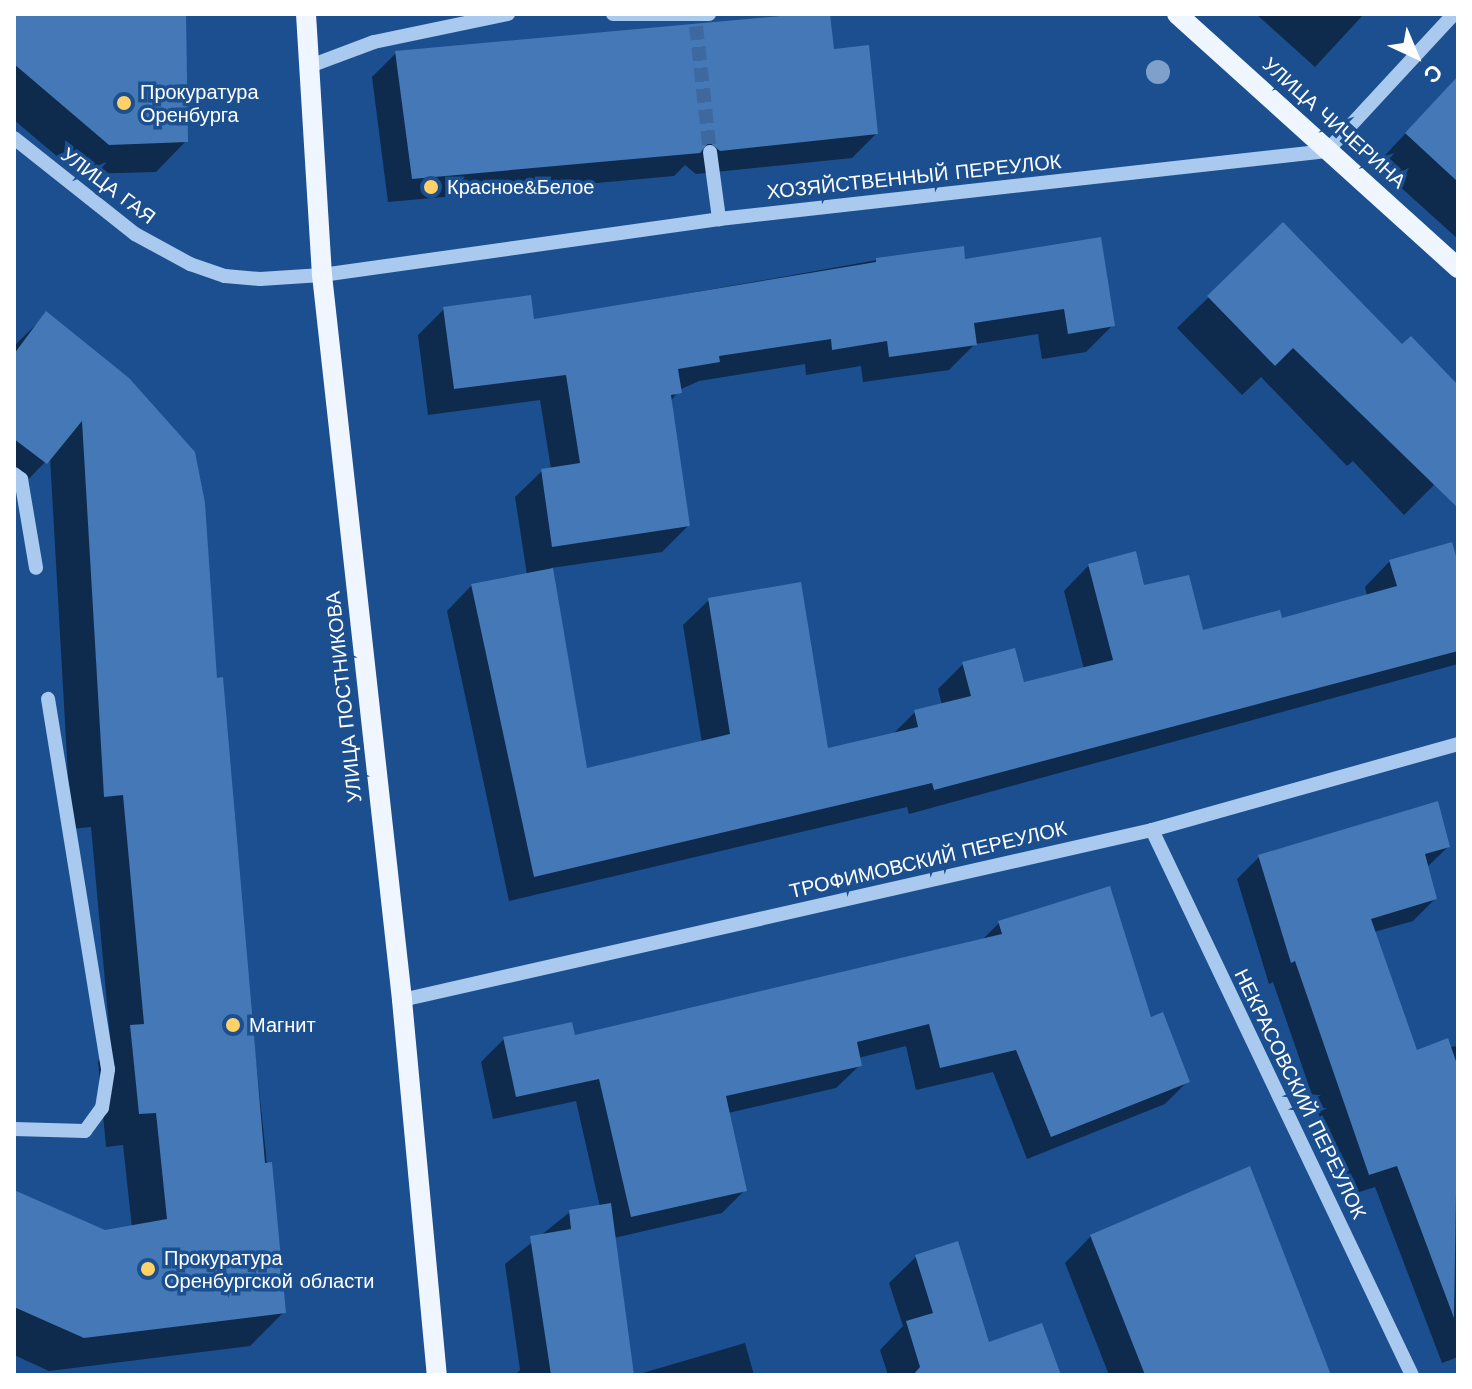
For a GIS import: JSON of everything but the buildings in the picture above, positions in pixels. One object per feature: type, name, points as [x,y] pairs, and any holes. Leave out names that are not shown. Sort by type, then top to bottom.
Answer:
[{"type":"main road","name":"УЛИЦА ПОСТНИКОВА","points":[[306,14],[322,275],[402,1000],[437,1375]]},
{"type":"main road","name":"УЛИЦА ЧИЧЕРИНА","points":[[1177,14],[1458,268]]},
{"type":"street","points":[[310,66],[374,42],[508,14]]},
{"type":"street","points":[[613,14],[700,19]]},
{"type":"street","points":[[1327,151],[1454,14]]},
{"type":"street","name":"УЛИЦА ГАЯ","points":[[14,138],[135,234],[190,264],[225,276],[260,279],[322,275]]},
{"type":"street","name":"ХОЗЯЙСТВЕННЫЙ ПЕРЕУЛОК","points":[[322,275],[719,219],[1327,151]]},
{"type":"street","points":[[710,152],[719,219]]},
{"type":"street","points":[[14,474],[21,479],[36,568]]},
{"type":"street","points":[[14,1129],[85,1131],[102,1108],[108,1069],[48,699]]},
{"type":"street","name":"ТРОФИМОВСКИЙ ПЕРЕУЛОК","points":[[402,1000],[1152,830],[1458,744]]},
{"type":"street","name":"НЕКРАСОВСКИЙ ПЕРЕУЛОК","points":[[1152,830],[1412,1375]]},
{"type":"tunnel","points":[[696,26],[710,152]]},
{"type":"place","name":"Прокуратура Оренбурга","points":[[124,103]]},
{"type":"place","name":"Красное&Белое","points":[[431,187]]},
{"type":"place","name":"Магнит","points":[[233,1025]]},
{"type":"place","name":"Прокуратура Оренбургской области","points":[[148,1269]]}]
